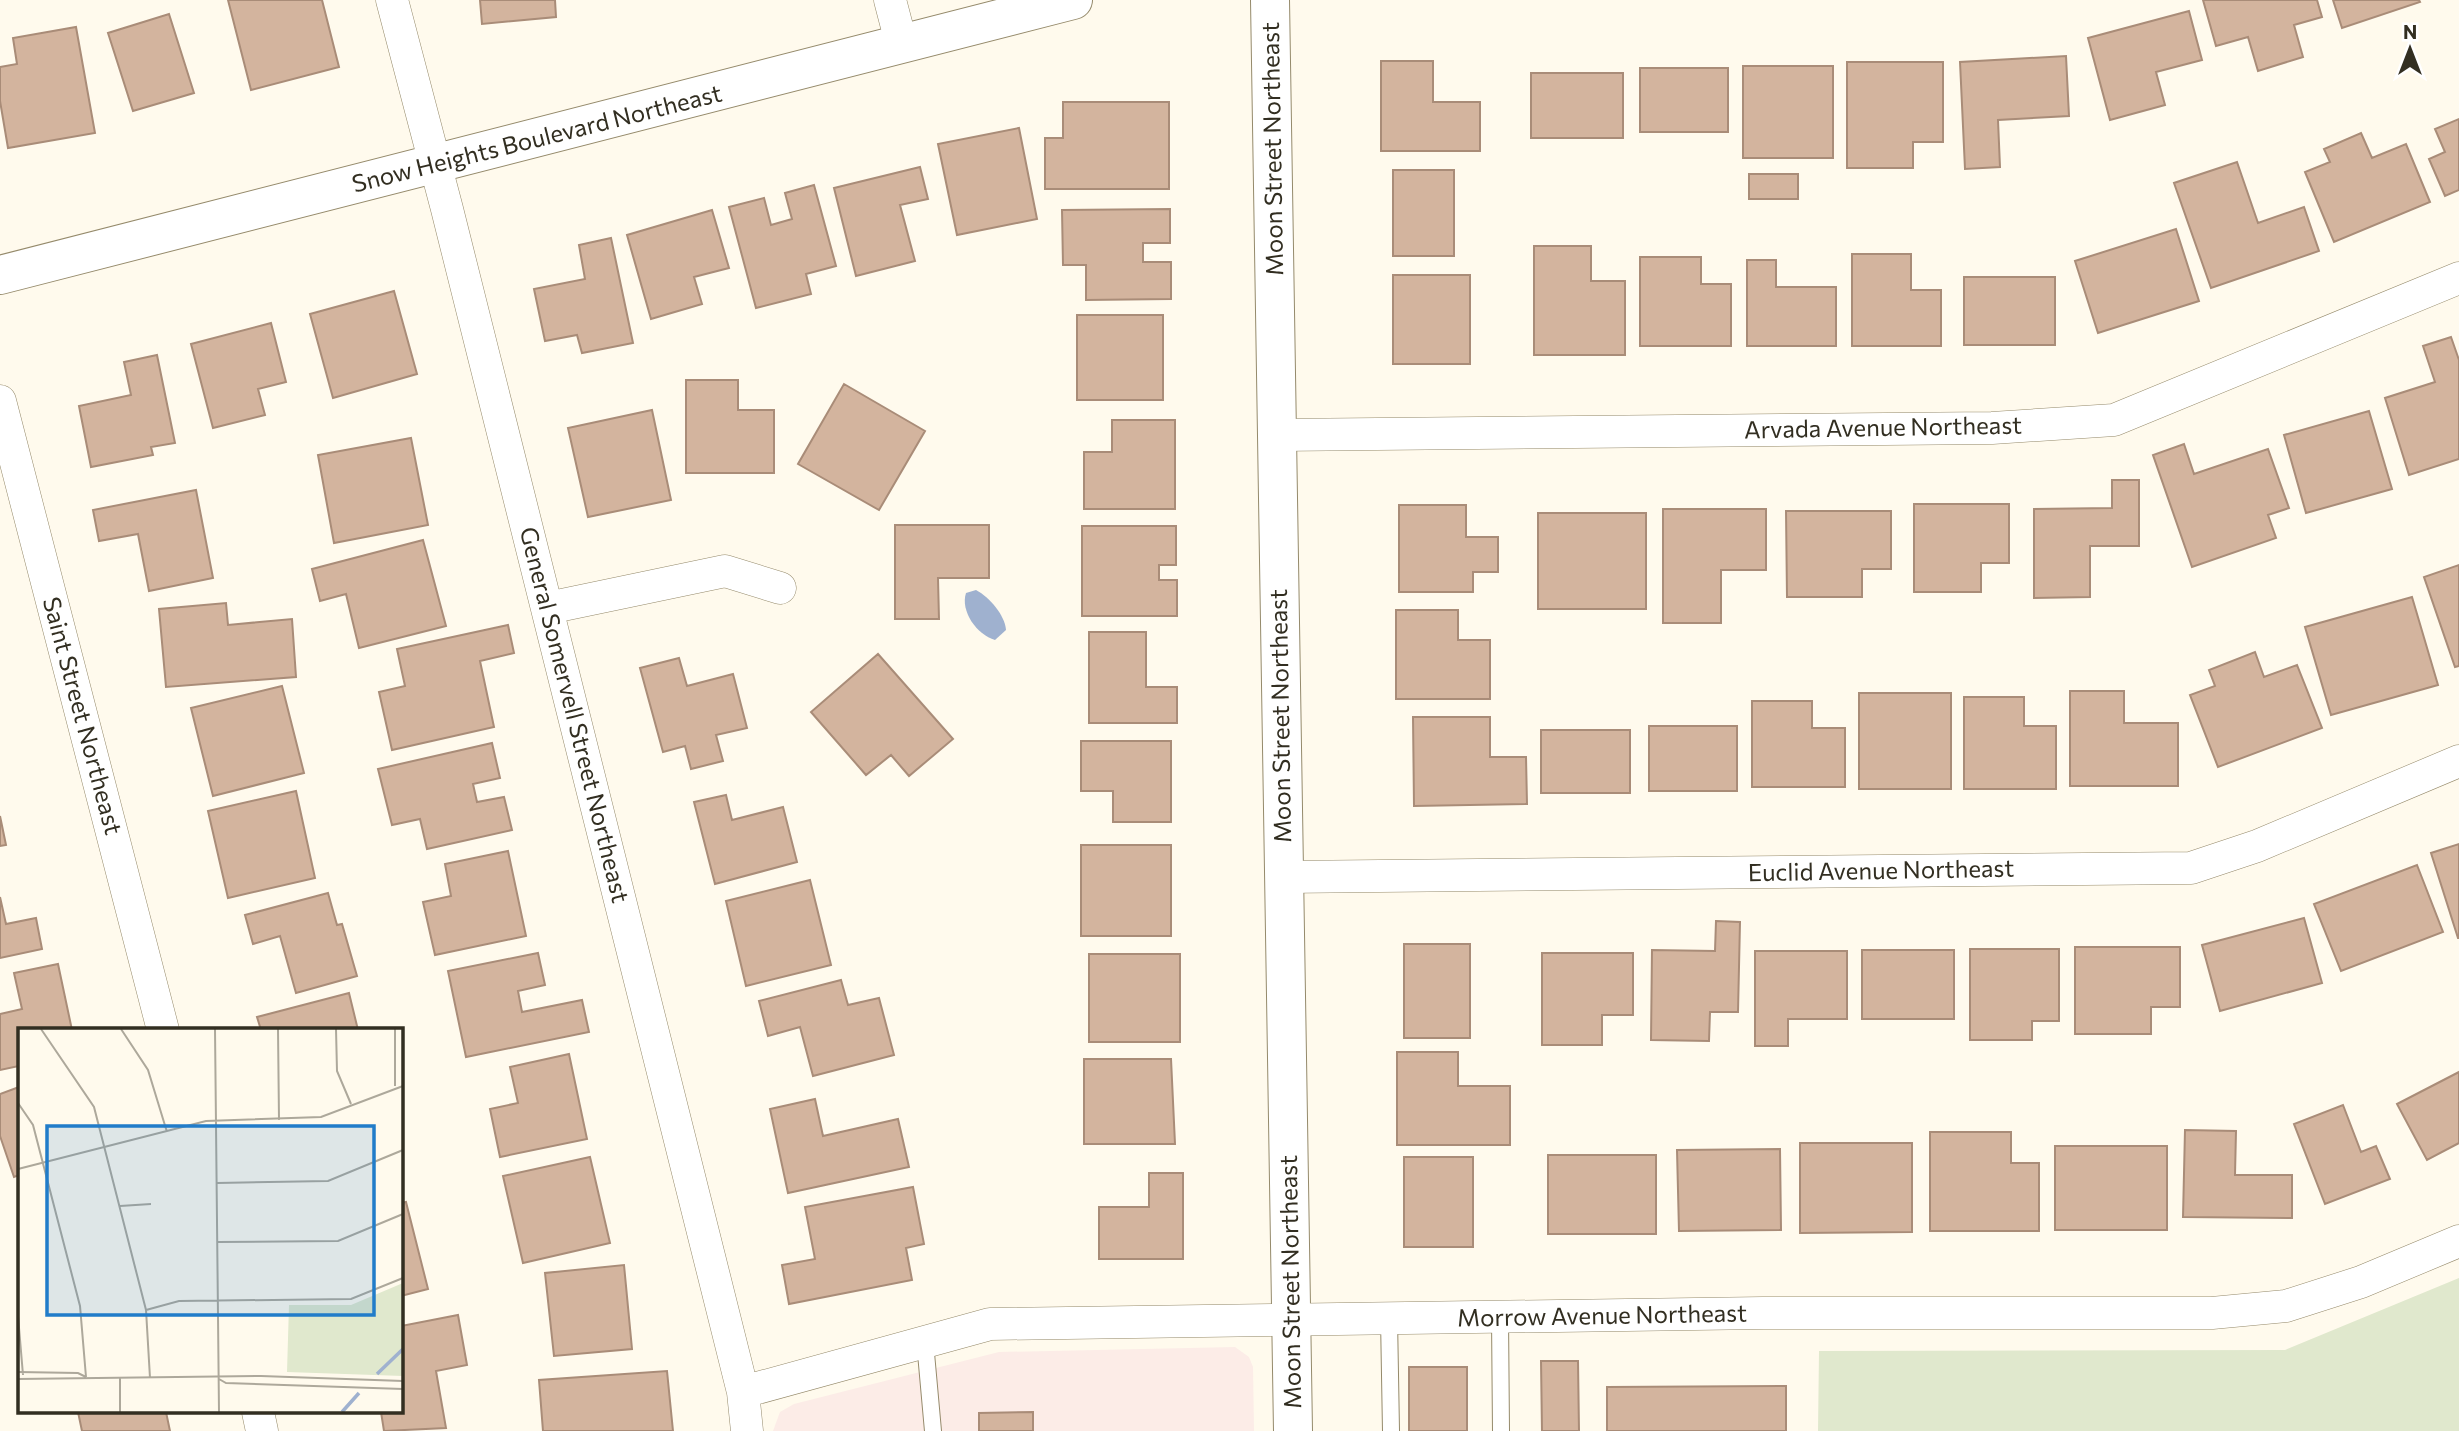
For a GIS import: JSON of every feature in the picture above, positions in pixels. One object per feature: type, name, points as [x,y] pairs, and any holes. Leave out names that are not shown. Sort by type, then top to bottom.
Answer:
[{"type":"street","name":"General Somervell Street Northeast","points":[[392,0],[548,608],[743,1392],[747,1431]]},
{"type":"street","points":[[890,0],[902,46]]},
{"type":"street","name":"Snow Heights Boulevard Northeast","points":[[0,275],[902,46],[1073,0]]},
{"type":"street","name":"Moon Street Northeast","points":[[1270,0],[1293,1431]]},
{"type":"street","name":"Arvada Avenue Northeast","points":[[1278,435],[1992,428],[2114,420],[2459,278]]},
{"type":"street","name":"Saint Street Northeast","points":[[0,401],[162,1028]]},
{"type":"street","points":[[548,608],[725,570],[780,588]]},
{"type":"street","name":"Euclid Avenue Northeast","points":[[1283,877],[2191,868],[2257,846],[2459,761]]},
{"type":"street","name":"Morrow Avenue Northeast","points":[[743,1392],[990,1324],[1500,1317],[2212,1313],[2286,1306],[2361,1282],[2459,1241]]},
{"type":"lane","points":[[1500,1317],[1501,1431]]},
{"type":"lane","points":[[1389,1318],[1391,1431]]},
{"type":"lane","points":[[925,1342],[933,1431]]},
{"type":"shaded area","points":[[1235,1347],[1249,1357],[1253,1367],[1254,1431],[773,1431],[780,1412],[794,1404],[999,1352]]},
{"type":"green space","points":[[2459,1278],[2459,1431],[1818,1431],[1819,1351],[2285,1350]]},
{"type":"water","points":[[976,590],[996,607],[1003,618],[1006,630],[995,640],[976,628],[965,607],[966,593]]},
{"type":"building","points":[[228,0],[322,0],[339,67],[251,90]]},
{"type":"building","points":[[480,0],[555,0],[556,17],[482,24]]},
{"type":"building","points":[[2203,0],[2317,0],[2322,17],[2294,25],[2303,57],[2258,71],[2248,37],[2216,46]]},
{"type":"building","points":[[2333,0],[2419,0],[2420,2],[2342,28]]},
{"type":"building","points":[[2189,11],[2202,60],[2156,72],[2165,105],[2110,120],[2088,38]]},
{"type":"building","points":[[169,14],[194,93],[133,111],[108,33]]},
{"type":"building","points":[[76,27],[95,133],[8,148],[0,101],[0,67],[17,64],[13,38]]},
{"type":"building","points":[[2066,56],[2069,116],[1998,120],[2000,167],[1965,169],[1960,62]]},
{"type":"building","points":[[1381,61],[1433,61],[1433,102],[1480,102],[1480,151],[1381,151]]},
{"type":"building","points":[[1847,62],[1943,62],[1943,142],[1913,142],[1913,168],[1847,168]]},
{"type":"building","points":[[1743,66],[1833,66],[1833,158],[1743,158]]},
{"type":"building","points":[[1640,68],[1728,68],[1728,132],[1640,132]]},
{"type":"building","points":[[1531,73],[1623,73],[1623,138],[1531,138]]},
{"type":"building","points":[[1063,102],[1169,102],[1169,189],[1045,189],[1045,138],[1063,138]]},
{"type":"building","points":[[2459,119],[2459,190],[2445,196],[2429,159],[2445,152],[2435,129]]},
{"type":"building","points":[[1019,128],[1037,219],[957,235],[938,144]]},
{"type":"building","points":[[2361,133],[2372,158],[2406,144],[2430,202],[2334,242],[2305,172],[2330,162],[2324,149]]},
{"type":"building","points":[[2237,162],[2258,223],[2304,207],[2319,251],[2211,288],[2174,183]]},
{"type":"building","points":[[920,167],[928,199],[900,205],[915,261],[856,276],[834,188]]},
{"type":"building","points":[[1393,170],[1454,170],[1454,256],[1393,256]]},
{"type":"building","points":[[1749,174],[1798,174],[1798,199],[1749,199]]},
{"type":"building","points":[[814,185],[836,266],[806,274],[811,294],[756,308],[729,207],[764,198],[771,225],[792,219],[785,193]]},
{"type":"building","points":[[1170,209],[1170,243],[1143,243],[1143,262],[1171,262],[1171,299],[1086,300],[1086,265],[1063,265],[1062,210]]},
{"type":"building","points":[[712,210],[729,268],[694,277],[702,304],[651,319],[627,235]]},
{"type":"building","points":[[2176,229],[2199,301],[2098,333],[2075,261]]},
{"type":"building","points":[[611,238],[633,343],[582,353],[577,335],[545,341],[534,289],[585,279],[579,245]]},
{"type":"building","points":[[1534,246],[1591,246],[1591,281],[1625,281],[1625,355],[1534,355]]},
{"type":"building","points":[[1852,254],[1911,254],[1911,290],[1941,290],[1941,346],[1852,346]]},
{"type":"building","points":[[1640,257],[1701,257],[1701,284],[1731,284],[1731,346],[1640,346]]},
{"type":"building","points":[[1747,260],[1776,260],[1776,287],[1836,287],[1836,346],[1747,346]]},
{"type":"building","points":[[1393,275],[1470,275],[1470,364],[1393,364]]},
{"type":"building","points":[[1964,277],[2055,277],[2055,345],[1964,345]]},
{"type":"building","points":[[394,291],[417,374],[333,398],[310,314]]},
{"type":"building","points":[[1077,315],[1163,315],[1163,400],[1077,400]]},
{"type":"building","points":[[271,323],[286,382],[258,389],[265,415],[213,428],[191,344]]},
{"type":"building","points":[[2451,337],[2459,360],[2459,459],[2409,475],[2385,398],[2435,382],[2423,346]]},
{"type":"building","points":[[157,355],[175,443],[151,447],[153,455],[91,467],[79,406],[131,395],[124,362]]},
{"type":"building","points":[[686,380],[738,380],[738,410],[774,410],[774,473],[686,473]]},
{"type":"building","points":[[844,384],[925,431],[879,510],[798,464]]},
{"type":"building","points":[[652,410],[671,500],[588,517],[568,428]]},
{"type":"building","points":[[2369,411],[2392,489],[2306,513],[2284,435]]},
{"type":"building","points":[[1112,420],[1175,420],[1175,509],[1084,509],[1084,452],[1112,452]]},
{"type":"building","points":[[411,438],[428,525],[334,543],[318,455]]},
{"type":"building","points":[[2184,444],[2194,474],[2268,449],[2289,508],[2268,515],[2276,538],[2192,567],[2153,455]]},
{"type":"building","points":[[2112,480],[2139,480],[2139,546],[2090,546],[2090,597],[2034,598],[2034,509],[2112,508]]},
{"type":"building","points":[[196,490],[213,578],[149,591],[138,534],[99,541],[93,510]]},
{"type":"building","points":[[1914,504],[2009,504],[2009,563],[1981,563],[1981,592],[1914,592]]},
{"type":"building","points":[[1399,505],[1466,505],[1466,537],[1498,537],[1498,572],[1473,572],[1473,592],[1399,592]]},
{"type":"building","points":[[1663,509],[1766,509],[1766,570],[1721,570],[1721,623],[1663,623]]},
{"type":"building","points":[[1786,511],[1891,511],[1891,569],[1862,569],[1862,597],[1787,597]]},
{"type":"building","points":[[1538,513],[1646,513],[1646,609],[1538,609]]},
{"type":"building","points":[[895,525],[989,525],[989,578],[938,578],[939,619],[895,619]]},
{"type":"building","points":[[1082,526],[1176,526],[1176,565],[1159,565],[1159,580],[1177,580],[1177,616],[1082,616]]},
{"type":"building","points":[[423,540],[446,626],[359,648],[346,594],[320,601],[312,569]]},
{"type":"building","points":[[2459,565],[2459,666],[2455,667],[2424,577]]},
{"type":"building","points":[[2412,597],[2438,685],[2331,715],[2305,627]]},
{"type":"building","points":[[226,603],[228,625],[292,619],[296,677],[166,687],[159,609]]},
{"type":"building","points":[[1396,610],[1458,610],[1458,640],[1490,640],[1490,699],[1396,699]]},
{"type":"building","points":[[508,625],[514,653],[480,661],[494,727],[392,750],[379,692],[405,686],[397,649]]},
{"type":"building","points":[[1089,632],[1146,632],[1146,687],[1177,687],[1177,723],[1089,723]]},
{"type":"building","points":[[2255,652],[2264,677],[2297,665],[2322,728],[2218,767],[2190,695],[2215,686],[2209,670]]},
{"type":"building","points":[[878,654],[953,739],[909,776],[891,755],[866,775],[811,712]]},
{"type":"building","points":[[679,658],[687,686],[733,674],[747,728],[716,735],[723,761],[691,769],[685,746],[663,752],[640,668]]},
{"type":"building","points":[[282,686],[304,773],[213,796],[191,708]]},
{"type":"building","points":[[2070,691],[2124,691],[2124,723],[2178,723],[2178,786],[2070,786]]},
{"type":"building","points":[[1859,693],[1951,693],[1951,789],[1859,789]]},
{"type":"building","points":[[1964,697],[2024,697],[2024,726],[2056,726],[2056,789],[1964,789]]},
{"type":"building","points":[[1752,701],[1812,701],[1812,728],[1845,728],[1845,787],[1752,787]]},
{"type":"building","points":[[1413,717],[1490,717],[1490,757],[1526,757],[1527,804],[1414,806]]},
{"type":"building","points":[[1649,726],[1737,726],[1737,791],[1649,791]]},
{"type":"building","points":[[1541,730],[1630,730],[1630,793],[1541,793]]},
{"type":"building","points":[[1081,741],[1171,741],[1171,822],[1113,822],[1113,791],[1081,791]]},
{"type":"building","points":[[492,743],[500,778],[473,784],[477,802],[504,797],[512,830],[427,849],[420,819],[392,825],[378,769]]},
{"type":"building","points":[[296,791],[315,878],[228,898],[208,811]]},
{"type":"building","points":[[726,795],[732,820],[783,807],[797,862],[715,884],[694,802]]},
{"type":"building","points":[[0,816],[6,845],[0,846]]},
{"type":"building","points":[[2459,844],[2459,938],[2458,938],[2431,853]]},
{"type":"building","points":[[1081,845],[1171,845],[1171,936],[1081,936]]},
{"type":"building","points":[[508,851],[526,936],[435,955],[423,902],[451,896],[445,864]]},
{"type":"building","points":[[2417,865],[2443,932],[2341,971],[2314,904]]},
{"type":"building","points":[[810,880],[831,965],[746,986],[726,901]]},
{"type":"building","points":[[328,893],[337,925],[342,924],[357,976],[296,993],[280,936],[253,944],[245,915]]},
{"type":"building","points":[[0,897],[6,924],[36,918],[42,949],[0,958]]},
{"type":"building","points":[[2304,918],[2322,983],[2220,1011],[2202,945]]},
{"type":"building","points":[[1716,921],[1740,922],[1738,1012],[1710,1012],[1709,1041],[1651,1040],[1652,950],[1715,951]]},
{"type":"building","points":[[1404,944],[1470,944],[1470,1038],[1404,1038]]},
{"type":"building","points":[[2075,947],[2180,947],[2180,1007],[2151,1007],[2151,1034],[2075,1034]]},
{"type":"building","points":[[1970,949],[2059,949],[2059,1021],[2032,1021],[2032,1040],[1970,1040]]},
{"type":"building","points":[[1862,950],[1954,950],[1954,1019],[1862,1019]]},
{"type":"building","points":[[1755,951],[1847,951],[1847,1019],[1788,1019],[1788,1046],[1755,1046]]},
{"type":"building","points":[[538,953],[545,985],[518,991],[522,1012],[582,1000],[589,1032],[466,1057],[448,971]]},
{"type":"building","points":[[1542,953],[1633,953],[1633,1015],[1602,1015],[1602,1045],[1542,1045]]},
{"type":"building","points":[[1089,954],[1180,954],[1180,1042],[1089,1042]]},
{"type":"building","points":[[58,964],[72,1028],[18,1028],[18,1066],[0,1070],[0,1014],[22,1009],[14,973]]},
{"type":"building","points":[[841,980],[848,1005],[879,998],[894,1055],[813,1076],[800,1027],[768,1036],[759,1001]]},
{"type":"building","points":[[349,993],[358,1028],[260,1028],[257,1017]]},
{"type":"building","points":[[1397,1052],[1458,1052],[1458,1086],[1510,1086],[1510,1145],[1397,1145]]},
{"type":"building","points":[[569,1054],[587,1139],[500,1157],[490,1109],[518,1103],[510,1067]]},
{"type":"building","points":[[1084,1059],[1171,1059],[1175,1144],[1084,1144]]},
{"type":"building","points":[[2459,1072],[2459,1143],[2427,1160],[2397,1104]]},
{"type":"building","points":[[18,1087],[18,1175],[14,1177],[0,1136],[0,1094]]},
{"type":"building","points":[[815,1099],[823,1136],[898,1119],[909,1167],[788,1193],[770,1109]]},
{"type":"building","points":[[2343,1105],[2361,1152],[2376,1146],[2390,1179],[2325,1204],[2294,1124]]},
{"type":"building","points":[[2185,1130],[2236,1131],[2235,1175],[2292,1175],[2292,1218],[2183,1217]]},
{"type":"building","points":[[1930,1132],[2011,1132],[2011,1163],[2039,1163],[2039,1231],[1930,1231]]},
{"type":"building","points":[[1800,1143],[1912,1143],[1912,1232],[1800,1233]]},
{"type":"building","points":[[2055,1146],[2167,1146],[2167,1230],[2055,1230]]},
{"type":"building","points":[[1780,1149],[1781,1230],[1679,1231],[1677,1150]]},
{"type":"building","points":[[1548,1155],[1656,1155],[1656,1234],[1548,1234]]},
{"type":"building","points":[[590,1157],[610,1243],[523,1263],[503,1176]]},
{"type":"building","points":[[1404,1157],[1473,1157],[1473,1247],[1404,1247]]},
{"type":"building","points":[[1149,1173],[1183,1173],[1183,1259],[1099,1259],[1099,1207],[1149,1207]]},
{"type":"building","points":[[913,1187],[924,1244],[906,1248],[912,1280],[789,1304],[782,1265],[815,1259],[805,1207]]},
{"type":"building","points":[[406,1202],[428,1289],[402,1296],[402,1203]]},
{"type":"building","points":[[624,1265],[632,1349],[554,1356],[545,1273]]},
{"type":"building","points":[[458,1315],[467,1365],[436,1371],[446,1428],[384,1431],[381,1414],[402,1414],[402,1326]]},
{"type":"building","points":[[1541,1361],[1578,1361],[1579,1431],[1542,1431]]},
{"type":"building","points":[[1409,1367],[1467,1367],[1467,1431],[1409,1431]]},
{"type":"building","points":[[667,1371],[673,1431],[543,1431],[539,1380]]},
{"type":"building","points":[[1786,1386],[1786,1431],[1607,1431],[1607,1387]]},
{"type":"building","points":[[1033,1412],[1033,1431],[979,1431],[979,1413]]},
{"type":"building","points":[[78,1414],[166,1414],[170,1431],[82,1431]]}]
